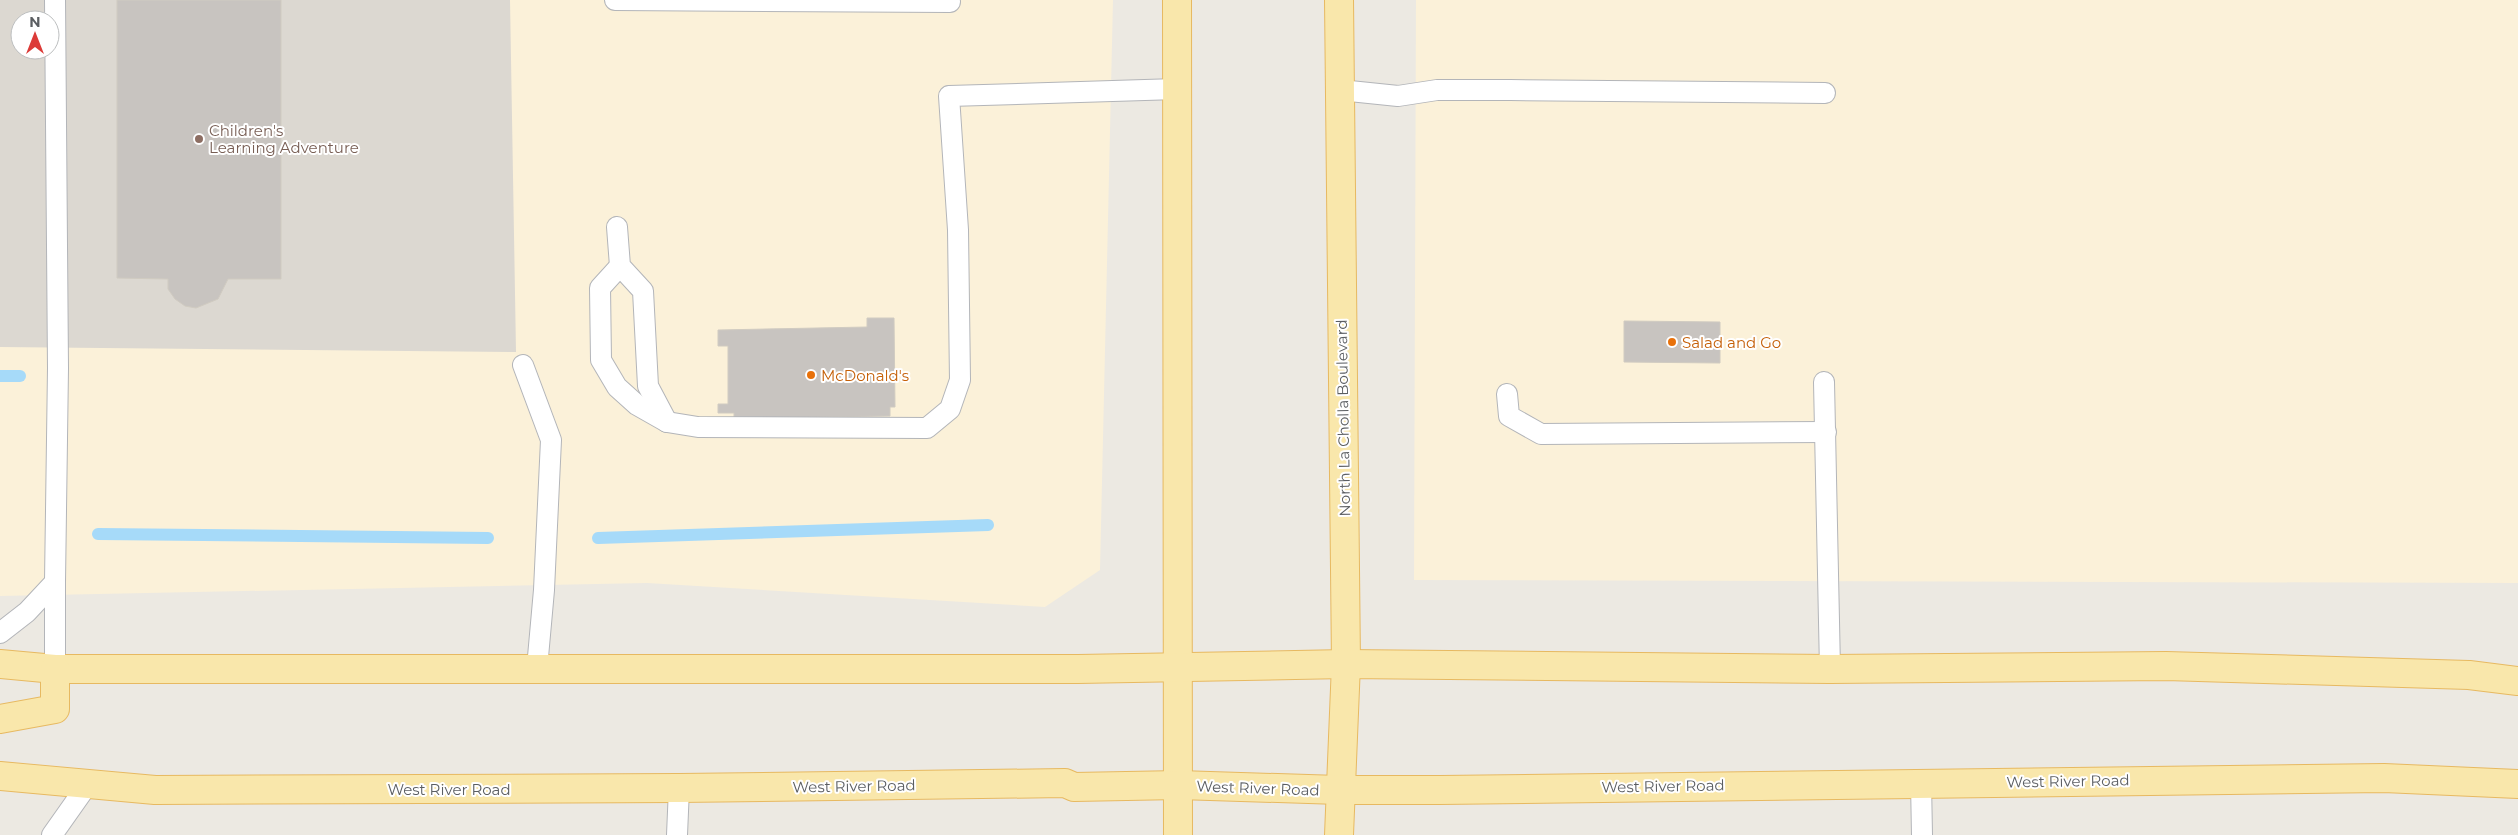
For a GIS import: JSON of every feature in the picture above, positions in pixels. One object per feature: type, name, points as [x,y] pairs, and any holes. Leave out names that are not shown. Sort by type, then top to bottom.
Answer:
[{"type":"main road","points":[[1178,0],[1178,835]]},
{"type":"main road","name":"North La Cholla Boulevard","points":[[1339,0],[1346,664],[1339,790],[1339,835]]},
{"type":"main road","points":[[0,664],[55,669],[1078,669],[1178,665],[1346,664],[1830,669],[2166,666],[2469,675],[2518,681]]},
{"type":"main road","points":[[0,719],[55,709],[55,669]]},
{"type":"main road","name":"West River Road","points":[[0,776],[155,790],[678,788],[1066,783],[1074,786],[1179,785],[1339,790],[2384,778],[2518,784]]},
{"type":"lane","points":[[54,0],[58,368],[55,669]]},
{"type":"lane","points":[[615,0],[950,2]]},
{"type":"lane","points":[[620,266],[600,288],[601,360],[617,387],[637,405],[667,422],[698,427],[927,428],[950,409],[960,380],[958,230],[949,96],[1178,89]]},
{"type":"lane","points":[[1340,90],[1398,96],[1437,90],[1825,93]]},
{"type":"lane","points":[[617,227],[620,266],[643,291],[648,386],[667,422]]},
{"type":"lane","points":[[523,365],[551,440],[544,590],[537,668]]},
{"type":"lane","points":[[1824,382],[1830,669]]},
{"type":"lane","points":[[1507,394],[1509,416],[1541,434],[1826,432]]},
{"type":"lane","points":[[0,633],[27,612],[55,582]]},
{"type":"lane","points":[[1921,782],[1922,835]]},
{"type":"lane","points":[[52,835],[88,784]]},
{"type":"lane","points":[[677,835],[678,788]]},
{"type":"shaded area","points":[[0,0],[1113,0],[1100,570],[1045,607],[647,583],[0,596]]},
{"type":"shaded area","points":[[0,0],[510,0],[516,352],[0,347]]},
{"type":"shaded area","points":[[1416,0],[2518,0],[2518,583],[1414,580]]},
{"type":"building","name":"Children's Learning Adventure","points":[[117,0],[281,0],[281,279],[228,279],[218,299],[196,308],[185,306],[175,299],[168,289],[168,279],[117,278]]},
{"type":"building","name":"McDonald's","points":[[867,318],[894,318],[895,407],[890,407],[890,416],[734,418],[734,413],[718,413],[718,404],[728,404],[728,346],[718,346],[718,330],[867,327]]},
{"type":"building","name":"Salad and Go","points":[[1624,321],[1720,322],[1720,363],[1624,362]]},
{"type":"waterway","points":[[0,376],[20,376]]},
{"type":"waterway","points":[[598,538],[988,525]]},
{"type":"waterway","points":[[98,534],[488,538]]},
{"type":"place","name":"Children's Learning Adventure","points":[[199,139]]},
{"type":"place","name":"Salad and Go","points":[[1672,342]]},
{"type":"place","name":"McDonald's","points":[[811,375]]}]
